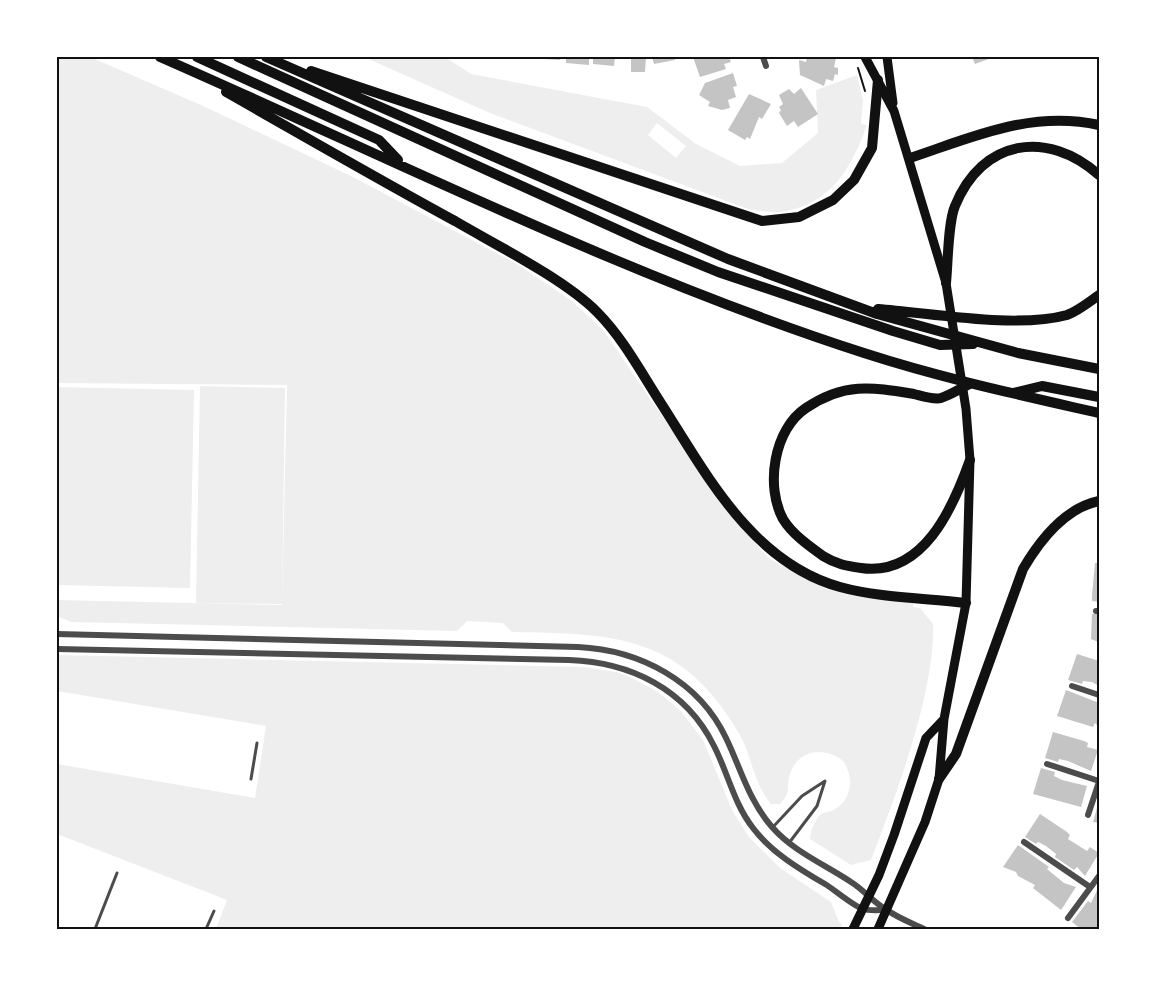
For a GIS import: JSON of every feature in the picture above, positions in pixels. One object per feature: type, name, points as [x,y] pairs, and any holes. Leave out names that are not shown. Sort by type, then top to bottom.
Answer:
[{"type":"highway","points":[[160,57],[513,215],[688,289],[863,352],[970,384],[1099,413]]},
{"type":"highway","points":[[197,57],[379,140],[403,165]]},
{"type":"highway","points":[[238,57],[645,242],[718,272],[940,345],[985,344]]},
{"type":"highway","points":[[267,57],[728,259],[858,307],[985,344],[1099,369]]},
{"type":"highway","points":[[267,57],[762,221],[799,217],[833,200],[854,180],[872,148],[878,80]]},
{"type":"highway","points":[[179,65],[487,239],[550,277],[597,312],[631,356],[728,504],[758,541],[789,564],[815,578],[842,587],[966,603]]},
{"type":"highway","points":[[910,158],[1010,126],[1040,119],[1078,120],[1099,125]]},
{"type":"highway","points":[[946,283],[954,207],[980,165],[993,155],[1012,149],[1045,147],[1085,162],[1099,175]]},
{"type":"highway","points":[[858,307],[990,319],[1033,320],[1070,314],[1099,296]]},
{"type":"highway","points":[[970,384],[939,398],[870,387],[845,389],[824,397],[803,410],[776,451],[775,488],[783,519],[805,544],[836,564],[872,570],[906,560],[934,535],[956,499],[970,460]]},
{"type":"highway","points":[[1010,393],[1042,386],[1099,397]]},
{"type":"highway","points":[[939,779],[956,754],[1023,568],[1039,542],[1060,523],[1083,504],[1099,501]]},
{"type":"main road","points":[[865,57],[894,111],[946,283],[954,324],[970,460],[966,603],[944,719],[939,779],[925,822],[878,929]]},
{"type":"main road","points":[[887,57],[894,111]]},
{"type":"main road","points":[[853,929],[894,836],[926,738],[944,719]]},
{"type":"street","points":[[763,57],[766,66]]},
{"type":"street","points":[[57,634],[578,646],[617,651],[660,668],[703,703],[726,739],[752,798],[772,828],[789,843],[869,895],[886,910],[924,929]]},
{"type":"street","points":[[57,649],[581,660],[621,667],[660,685],[697,719],[714,745],[741,808],[762,839],[798,868],[862,909],[886,910]]},
{"type":"street","points":[[1071,686],[1099,695]]},
{"type":"street","points":[[1047,764],[1099,782],[1088,815]]},
{"type":"street","points":[[1024,842],[1090,888]]},
{"type":"street","points":[[1068,918],[1099,876]]},
{"type":"lane","points":[[251,779],[256,743]]},
{"type":"lane","points":[[772,828],[802,796],[825,781],[816,806],[789,843]]},
{"type":"lane","points":[[95,929],[117,873]]},
{"type":"lane","points":[[206,929],[214,911]]},
{"type":"path","points":[[858,68],[866,91]]},
{"type":"shaded area","points":[[57,57],[90,57],[201,105],[353,177],[517,264],[572,301],[603,330],[733,519],[770,559],[826,589],[856,596],[913,602],[913,607],[920,608],[933,624],[928,681],[912,744],[871,860],[851,865],[810,839],[813,826],[819,816],[841,805],[848,794],[850,781],[844,762],[821,752],[799,759],[790,774],[788,792],[784,799],[780,804],[771,804],[760,787],[739,733],[717,700],[693,676],[669,658],[642,646],[583,635],[512,632],[503,623],[467,621],[457,631],[71,622],[57,616],[57,600],[282,605],[287,385],[57,383]]},
{"type":"shaded area","points":[[364,57],[445,57],[471,74],[647,107],[696,144],[740,166],[782,163],[818,133],[816,90],[857,75],[863,100],[861,124],[867,125],[846,170],[826,193],[798,208],[772,212],[748,209],[490,113]],"holes":[[[657,123],[686,146],[676,158],[648,135]]]},
{"type":"shaded area","points":[[200,386],[285,388],[282,604],[196,603]]},
{"type":"shaded area","points":[[57,387],[194,390],[190,588],[57,585]]},
{"type":"shaded area","points":[[57,655],[583,667],[617,672],[658,692],[680,710],[703,740],[733,812],[749,837],[780,868],[831,902],[842,924],[840,929],[216,929],[227,900],[57,834],[57,764],[255,798],[266,726],[57,691]]},
{"type":"building","points":[[543,57],[561,57],[560,60],[543,59]]},
{"type":"building","points":[[566,57],[589,57],[589,65],[566,63]]},
{"type":"building","points":[[593,57],[615,57],[614,66],[593,64]]},
{"type":"building","points":[[631,57],[646,57],[645,72],[631,72]]},
{"type":"building","points":[[652,57],[675,57],[675,60],[654,64]]},
{"type":"building","points":[[693,57],[729,57],[731,62],[724,64],[726,69],[700,77]]},
{"type":"building","points":[[807,57],[836,58],[834,67],[838,68],[838,75],[835,74],[833,81],[826,79],[824,86],[800,75],[799,60],[806,62]]},
{"type":"building","points":[[972,57],[994,57],[975,64]]},
{"type":"building","points":[[733,73],[737,86],[733,87],[736,97],[728,100],[730,108],[722,110],[708,106],[710,102],[699,95],[705,83]]},
{"type":"building","points":[[801,88],[818,114],[798,127],[794,121],[787,126],[779,113],[781,110],[779,107],[783,104],[779,95],[789,89],[794,94]]},
{"type":"building","points":[[749,94],[771,104],[762,119],[759,117],[750,139],[747,137],[745,140],[728,130]]},
{"type":"building","points":[[1095,563],[1099,563],[1099,602],[1092,601]]},
{"type":"building","points":[[1092,614],[1099,614],[1098,642],[1091,639]]},
{"type":"building","points":[[1077,654],[1099,661],[1099,686],[1092,682],[1083,681],[1082,684],[1068,680]]},
{"type":"building","points":[[1066,690],[1099,703],[1099,727],[1095,723],[1093,727],[1057,716]]},
{"type":"building","points":[[1053,732],[1084,741],[1088,743],[1087,747],[1098,750],[1091,771],[1068,761],[1059,759],[1058,762],[1045,758]]},
{"type":"building","points":[[1041,768],[1055,772],[1054,776],[1062,780],[1087,786],[1081,807],[1033,794]]},
{"type":"building","points":[[1097,808],[1099,808],[1099,823],[1093,822]]},
{"type":"building","points":[[1040,814],[1067,832],[1070,835],[1068,839],[1087,851],[1090,847],[1099,853],[1085,876],[1077,867],[1074,870],[1055,857],[1056,854],[1046,846],[1038,842],[1036,844],[1025,837]]},
{"type":"building","points":[[1018,845],[1049,867],[1047,869],[1064,883],[1076,887],[1061,910],[1033,888],[1035,885],[1018,876],[1016,872],[1003,867]]},
{"type":"building","points":[[1099,886],[1099,928],[1081,929],[1072,922],[1088,901],[1091,903]]}]
